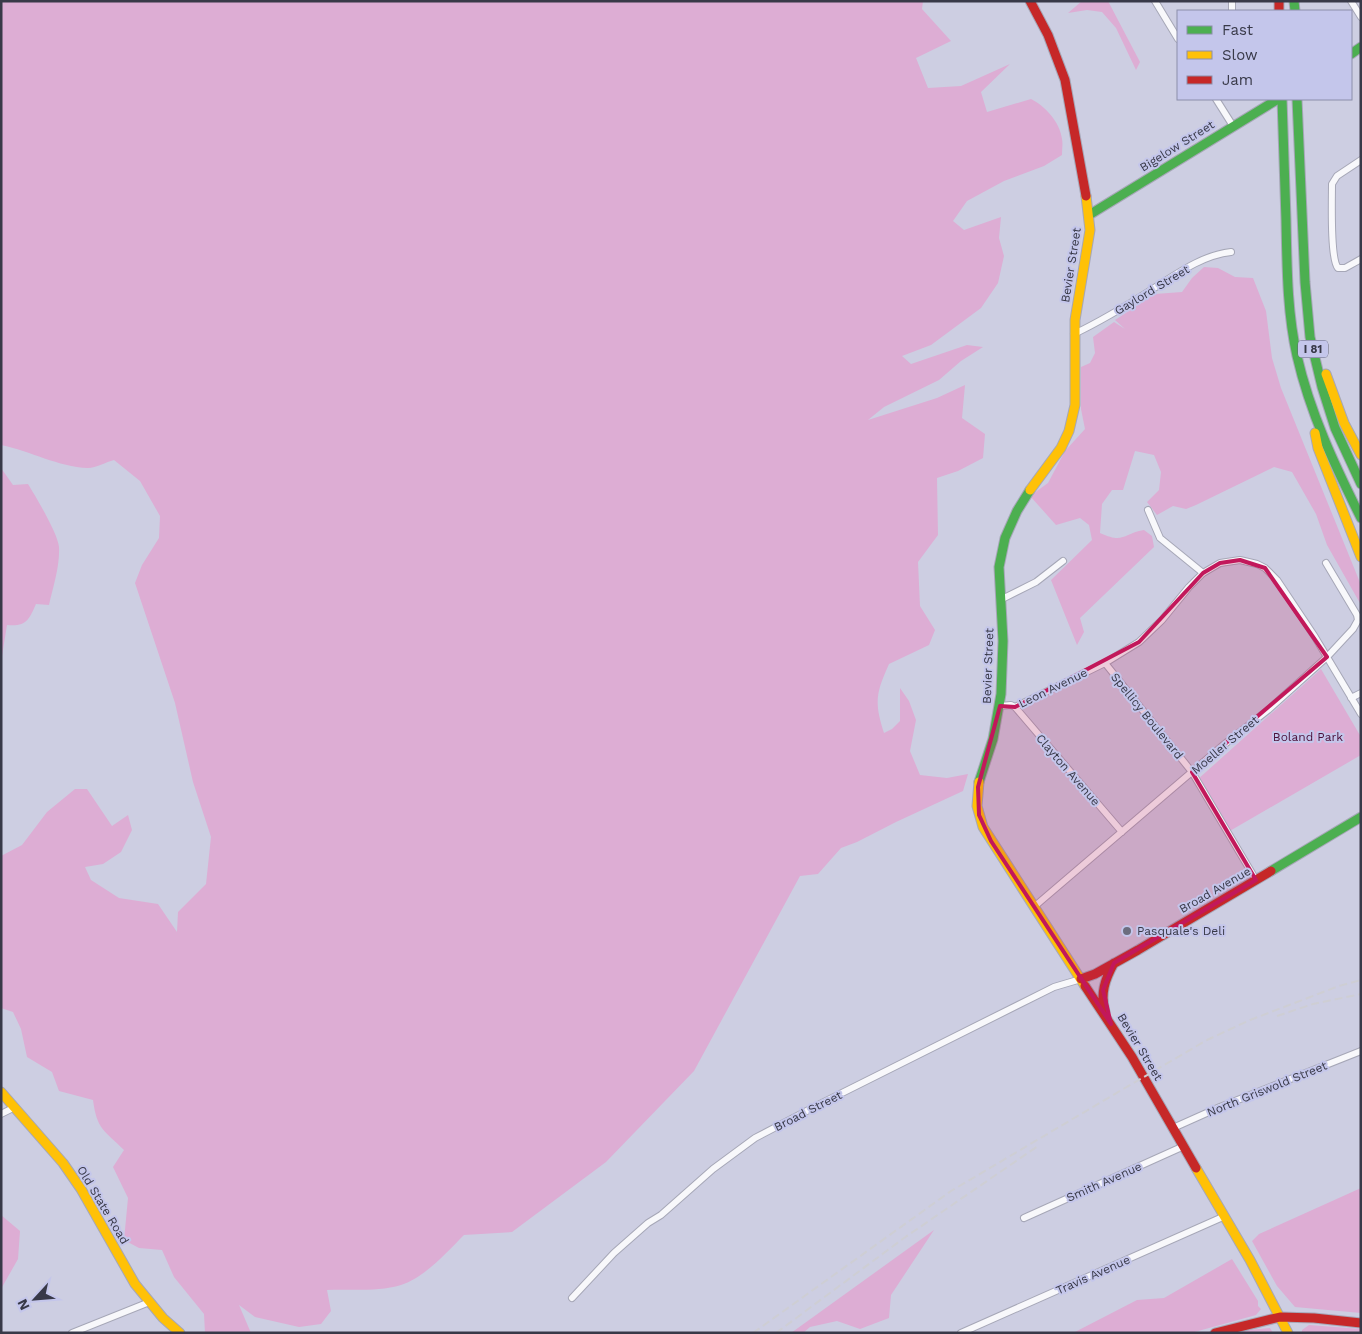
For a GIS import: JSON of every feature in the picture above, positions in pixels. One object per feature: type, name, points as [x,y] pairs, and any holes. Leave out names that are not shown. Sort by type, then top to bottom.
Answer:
[{"type":"main road","name":"Bevier Street","points":[[1030,1],[1048,35],[1065,80],[1089,215],[1089,241],[1076,311],[1074,334],[1075,406],[1069,431],[1061,448],[1035,482],[1017,511],[1005,538],[999,567],[1003,667],[1000,706],[993,739],[980,778],[977,806],[983,827],[991,841],[1111,1024],[1225,1216],[1288,1333]]},
{"type":"main road","name":"I 81","points":[[1282,100],[1290,302],[1294,342],[1306,392],[1329,453],[1361,518]]},
{"type":"main road","name":"I 81","points":[[1298,100],[1308,322],[1322,387],[1335,428],[1361,484]]},
{"type":"main road","name":"Bigelow Street","points":[[1089,215],[1274,101]]},
{"type":"main road","points":[[1304,264],[1329,382],[1344,423],[1361,455]]},
{"type":"main road","points":[[1306,392],[1318,448],[1361,557]]},
{"type":"main road","name":"Broad Avenue","points":[[1081,979],[1114,963],[1361,818]]},
{"type":"main road","points":[[1111,1024],[1104,1006],[1103,990],[1105,981],[1114,963]]},
{"type":"main road","name":"Old State Road","points":[[1,1092],[60,1159],[80,1187],[127,1273],[147,1303],[180,1333]]},
{"type":"main road","points":[[1215,1333],[1280,1318],[1308,1318],[1361,1323]]},
{"type":"street","points":[[1155,1],[1177,37]]},
{"type":"street","points":[[1350,1],[1361,17]]},
{"type":"street","points":[[1217,100],[1233,126]]},
{"type":"street","points":[[1361,160],[1337,176],[1332,184],[1335,266],[1345,268],[1361,259]]},
{"type":"street","name":"Gaylord Street","points":[[1074,334],[1099,322],[1210,256],[1231,252]]},
{"type":"street","points":[[1148,510],[1160,538],[1203,573]]},
{"type":"street","name":"Spellicy Boulevard","points":[[1256,880],[1192,772],[1104,663],[1139,642],[1150,632],[1203,573],[1220,563],[1240,560],[1265,568],[1277,580],[1361,714]]},
{"type":"street","points":[[1000,600],[1036,582],[1063,561]]},
{"type":"street","name":"Moeller Street","points":[[1035,906],[1268,710],[1327,657],[1353,629],[1358,620],[1357,615],[1326,563]]},
{"type":"street","name":"Leon Avenue","points":[[1000,706],[1010,704],[1014,707],[1104,663]]},
{"type":"street","points":[[1351,698],[1361,693]]},
{"type":"street","name":"Clayton Avenue","points":[[1014,707],[1122,832]]},
{"type":"street","name":"Broad Street","points":[[572,1298],[614,1253],[642,1228],[661,1215],[713,1169],[755,1138],[1054,987],[1081,979]]},
{"type":"street","name":"North Griswold Street","points":[[1173,1128],[1361,1051]]},
{"type":"street","points":[[1,1114],[15,1107]]},
{"type":"street","name":"Smith Avenue","points":[[1024,1218],[1184,1146]]},
{"type":"street","name":"Travis Avenue","points":[[961,1333],[1225,1216]]},
{"type":"street","points":[[72,1333],[147,1303]]},
{"type":"highlighted area","points":[[1240,560],[1265,568],[1327,657],[1192,772],[1256,880],[1114,963],[1103,990],[1111,1024],[991,841],[979,815],[978,787],[1000,706],[1015,707],[1139,642],[1203,573],[1220,563]]},
{"type":"green space","points":[[1,1],[923,1],[922,9],[951,41],[916,58],[928,88],[961,86],[1010,64],[981,92],[987,112],[1031,99],[1051,115],[1061,133],[1062,155],[1044,166],[1004,181],[967,201],[953,221],[964,230],[1001,217],[999,238],[1004,256],[998,283],[981,308],[931,345],[902,356],[911,364],[967,345],[983,347],[961,361],[939,380],[884,407],[868,420],[937,398],[965,385],[962,418],[985,434],[983,458],[958,471],[937,478],[938,535],[918,562],[920,606],[935,630],[929,645],[889,664],[881,683],[878,698],[879,713],[884,733],[892,729],[900,721],[900,688],[909,701],[916,720],[910,751],[920,775],[947,778],[968,774],[963,791],[841,848],[818,874],[800,876],[694,1071],[606,1162],[512,1232],[464,1235],[427,1271],[410,1282],[383,1289],[327,1290],[331,1311],[321,1324],[299,1327],[255,1317],[239,1305],[251,1333],[205,1333],[204,1314],[174,1277],[162,1250],[139,1248],[124,1240],[128,1198],[113,1167],[124,1150],[102,1129],[97,1118],[93,1100],[59,1091],[52,1072],[27,1057],[21,1029],[13,1012],[1,1008],[1,856],[22,845],[47,812],[75,789],[87,789],[112,826],[128,815],[132,830],[121,852],[103,864],[85,867],[91,880],[119,898],[158,904],[177,932],[178,912],[206,884],[211,837],[193,782],[175,703],[135,583],[142,565],[159,538],[160,516],[140,481],[114,460],[91,468],[77,467],[1,445]]},
{"type":"green space","points":[[1082,1],[1108,1],[1140,62],[1136,70],[1116,28],[1102,12],[1087,10],[1068,13]]},
{"type":"green space","points":[[1204,267],[1218,268],[1235,277],[1253,278],[1266,311],[1272,358],[1281,388],[1361,585],[1361,605],[1327,545],[1316,514],[1292,472],[1274,467],[1196,505],[1186,509],[1173,506],[1157,515],[1147,502],[1159,490],[1161,472],[1154,455],[1135,451],[1123,490],[1112,490],[1102,504],[1100,533],[1119,538],[1144,530],[1152,536],[1154,547],[1080,618],[1084,632],[1077,645],[1051,580],[1092,540],[1089,525],[1080,518],[1056,525],[1030,496],[1048,483],[1065,451],[1085,429],[1081,409],[1081,367],[1090,363],[1095,353],[1093,337],[1114,322],[1125,329],[1115,320],[1155,294],[1182,292],[1192,278]]},
{"type":"green space","points":[[1,468],[13,485],[28,484],[55,534],[58,541],[59,554],[49,605],[36,604],[26,621],[19,625],[7,625],[1,662]]},
{"type":"green space","name":"Boland Park","points":[[1321,669],[1361,737],[1361,755],[1228,832],[1197,780]]},
{"type":"green space","points":[[1361,1188],[1361,1313],[1295,1307],[1277,1286],[1252,1241],[1259,1234]]},
{"type":"green space","points":[[1,1215],[20,1231],[18,1259],[1,1289]]},
{"type":"green space","points":[[934,1230],[891,1295],[889,1318],[860,1329],[837,1321],[810,1327],[803,1333],[791,1333]]},
{"type":"green space","points":[[1232,1259],[1258,1301],[1258,1306],[1261,1309],[1256,1315],[1191,1333],[1073,1333],[1137,1300],[1164,1298]]},
{"type":"green space","points":[[1309,1325],[1361,1329],[1361,1333],[1302,1333],[1302,1330]]},
{"type":"green space","points":[[1270,1328],[1273,1333],[1236,1333],[1248,1330]]},
{"type":"railway","points":[[753,1333],[951,1191],[1207,1040],[1250,1020],[1339,986],[1361,980]]},
{"type":"railway","points":[[1277,1016],[1313,1004],[1361,994]]},
{"type":"railway","points":[[776,1333],[904,1238],[1038,1146]]},
{"type":"traffic: fast","points":[[1294,1],[1295,10]]},
{"type":"traffic: fast","points":[[1352,53],[1361,47]]},
{"type":"traffic: fast","points":[[1089,215],[1276,100]]},
{"type":"traffic: fast","points":[[1282,100],[1287,272],[1289,306],[1297,356],[1316,419],[1361,518]]},
{"type":"traffic: fast","points":[[1297,100],[1305,282],[1310,337],[1322,387],[1335,428],[1361,484]]},
{"type":"traffic: fast","points":[[979,782],[993,739],[1001,694],[1003,641],[999,567],[1005,538],[1017,511],[1030,490]]},
{"type":"traffic: fast","points":[[1271,871],[1361,817]]},
{"type":"traffic: slow","points":[[1030,490],[1061,448],[1069,431],[1075,405],[1075,320],[1090,230],[1086,196]]},
{"type":"traffic: slow","points":[[1326,374],[1344,423],[1361,455]]},
{"type":"traffic: slow","points":[[1315,433],[1318,448],[1361,557]]},
{"type":"traffic: slow","points":[[979,782],[977,806],[983,827],[1085,986]]},
{"type":"traffic: slow","points":[[1,1092],[63,1163],[81,1189],[135,1284],[163,1318],[180,1333]]},
{"type":"traffic: slow","points":[[1196,1168],[1250,1260],[1288,1333]]},
{"type":"traffic: jam","points":[[1030,1],[1048,35],[1065,80],[1086,196]]},
{"type":"traffic: jam","points":[[1279,1],[1279,10]]},
{"type":"traffic: jam","points":[[1081,979],[1095,974],[1138,950],[1271,871]]},
{"type":"traffic: jam","points":[[1105,1012],[1104,987],[1114,963]]},
{"type":"traffic: jam","points":[[1085,986],[1132,1057],[1196,1168]]},
{"type":"traffic: jam","points":[[1215,1333],[1280,1317],[1314,1318],[1361,1323]]},
{"type":"place","name":"Pasquale's Deli","points":[[1127,931]]}]
